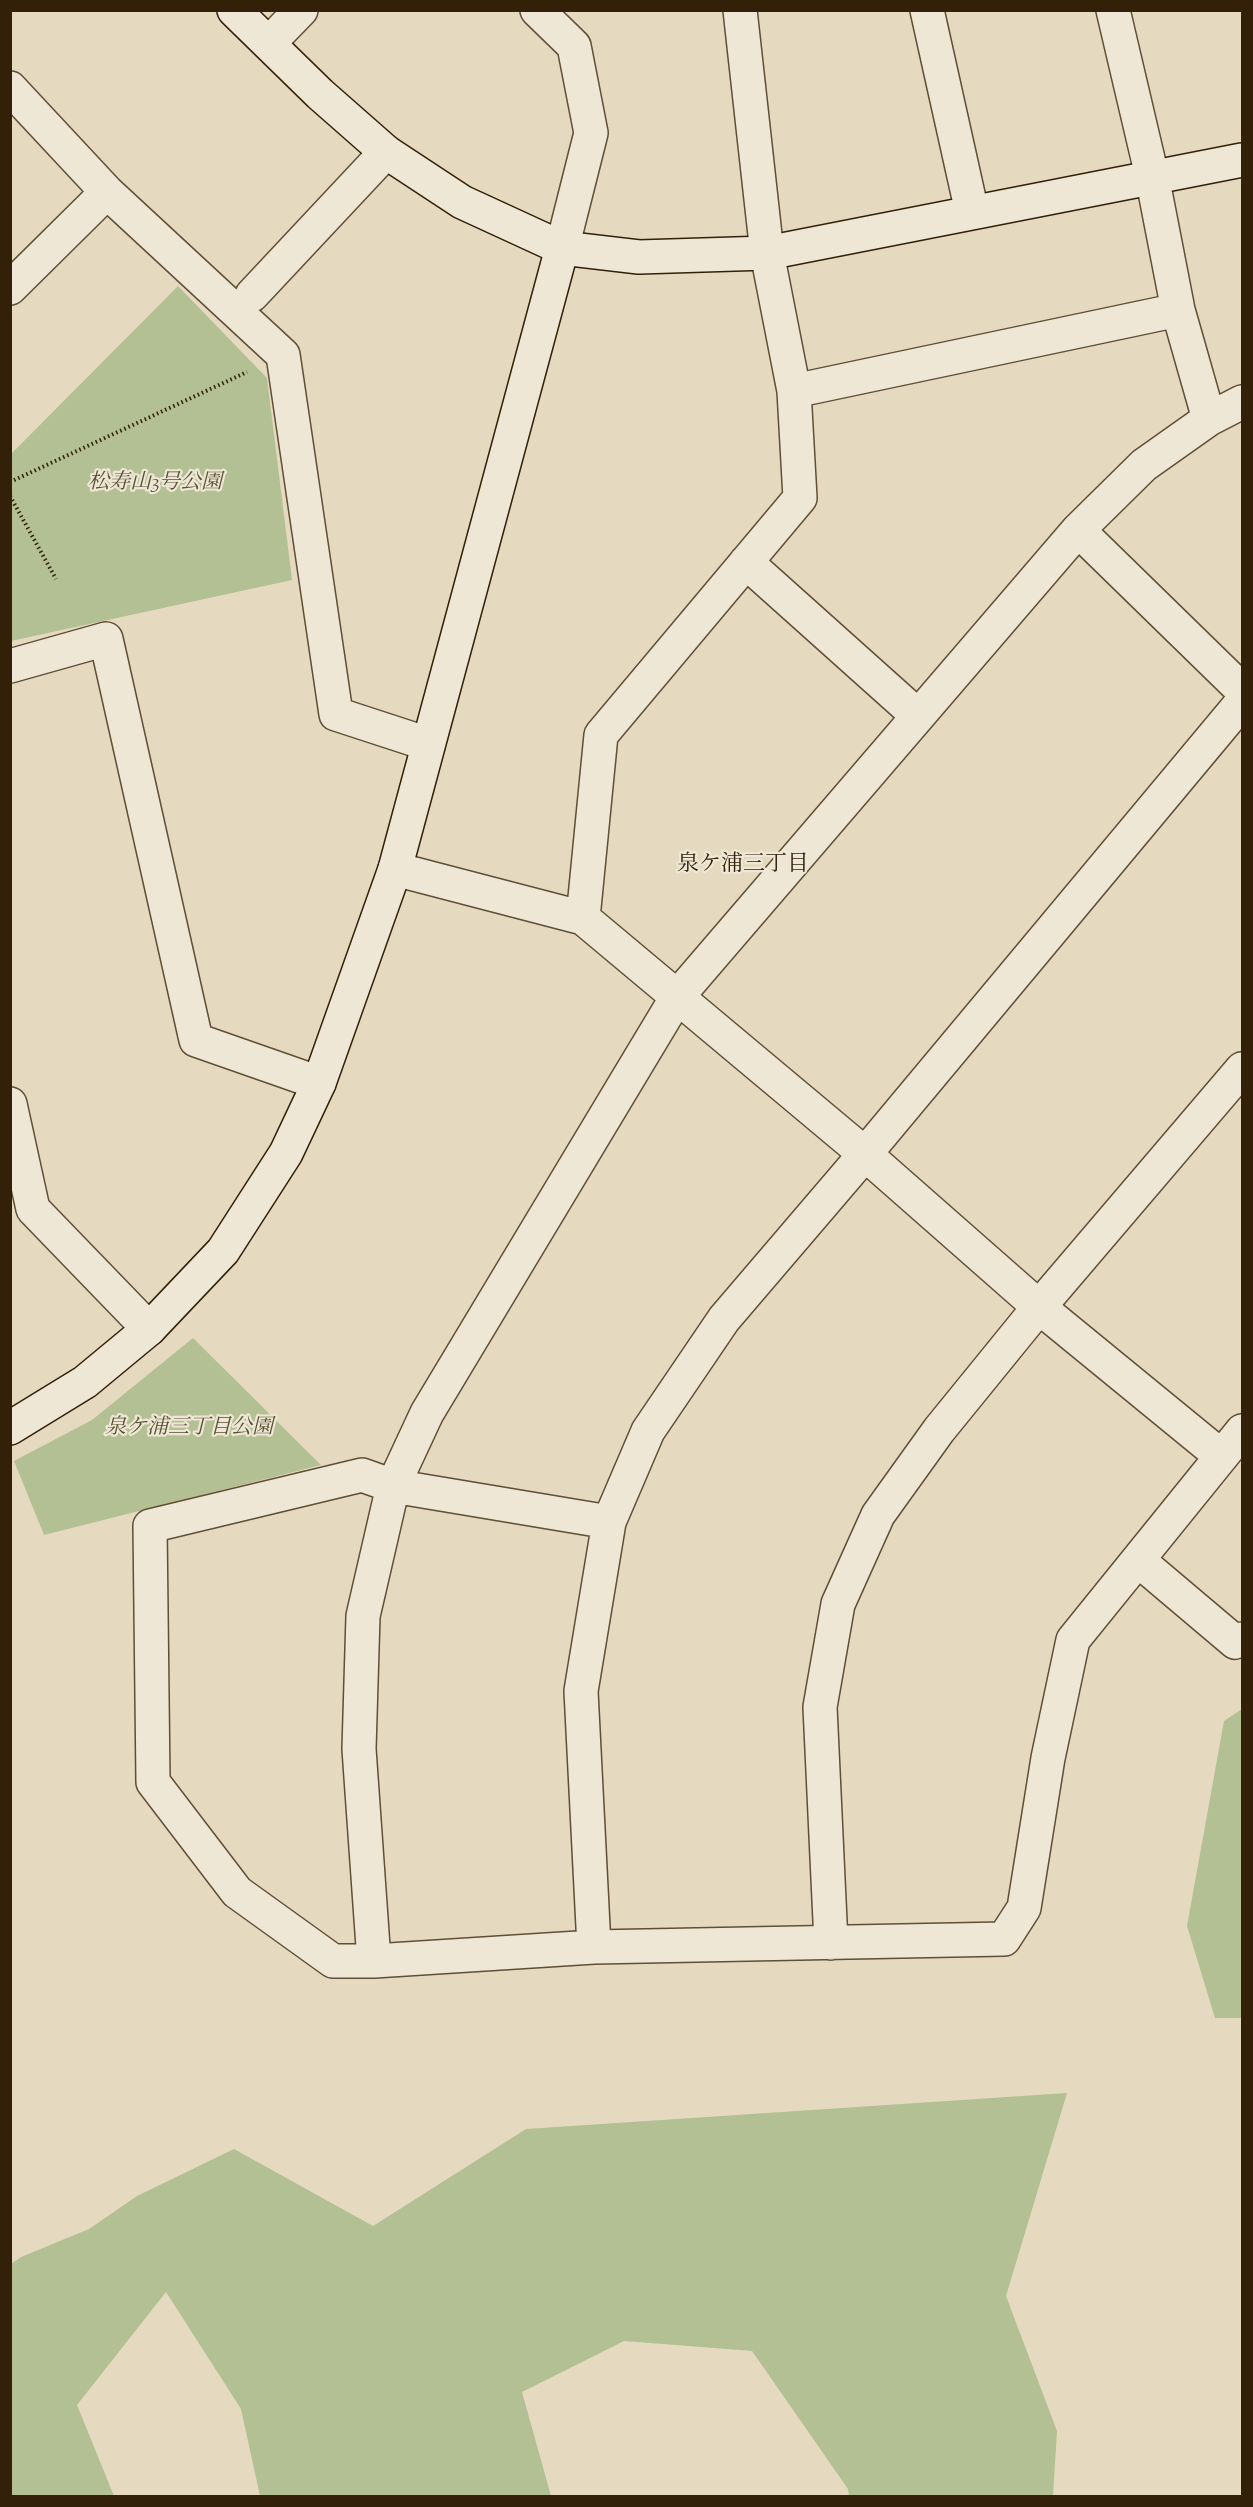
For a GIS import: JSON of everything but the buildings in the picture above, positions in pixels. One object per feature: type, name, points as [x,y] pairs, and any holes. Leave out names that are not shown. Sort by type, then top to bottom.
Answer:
[{"type":"street","points":[[234,10],[320,94],[386,152],[462,202],[562,248],[639,257],[767,253],[1242,160]]},
{"type":"street","points":[[269,43],[301,10]]},
{"type":"street","points":[[10,1428],[85,1382],[149,1329],[223,1251],[286,1153],[319,1083],[395,869],[591,133],[574,46],[537,10]]},
{"type":"street","points":[[583,918],[601,735],[800,498],[795,391],[767,253],[740,10]]},
{"type":"street","points":[[927,10],[972,212]]},
{"type":"street","points":[[1113,10],[1152,176],[1178,310],[1209,418]]},
{"type":"street","points":[[10,88],[107,192],[283,355],[336,714],[428,744]]},
{"type":"street","points":[[252,295],[386,152]]},
{"type":"street","points":[[10,288],[107,192]]},
{"type":"street","points":[[795,391],[1178,310]]},
{"type":"street","points":[[374,1961],[359,1749],[363,1616],[393,1486],[427,1413],[677,997],[1078,530],[1144,465],[1209,418],[1242,402]]},
{"type":"street","points":[[1078,530],[1242,690]]},
{"type":"street","points":[[746,562],[918,716]]},
{"type":"street","points":[[10,666],[106,639],[196,1040],[319,1083]]},
{"type":"street","points":[[594,1947],[581,1691],[609,1522],[648,1431],[724,1319],[865,1154],[1242,702]]},
{"type":"street","points":[[395,869],[583,918],[865,1154],[1039,1307],[1221,1456]]},
{"type":"street","points":[[831,1943],[820,1707],[838,1604],[878,1515],[939,1430],[1039,1307],[1242,1069]]},
{"type":"street","points":[[10,1104],[33,1209],[149,1329]]},
{"type":"street","points":[[609,1522],[393,1486],[362,1475],[150,1526],[153,1782],[237,1892],[333,1960],[374,1961],[594,1947],[1004,1939],[1024,1908],[1048,1758],[1072,1640],[1242,1431]]},
{"type":"street","points":[[1138,1560],[1235,1641],[1242,1639]]},
{"type":"path","points":[[10,482],[283,355]]},
{"type":"path","points":[[10,496],[56,579]]},
{"type":"green space","name":"松寿山3号公園","points":[[178,286],[267,378],[292,580],[11,641],[11,454]]},
{"type":"green space","name":"泉ケ浦三丁目公園","points":[[193,1338],[321,1465],[44,1535],[14,1461],[92,1420]]},
{"type":"green space","points":[[1242,1709],[1242,2018],[1215,2018],[1187,1926],[1224,1721]]},
{"type":"green space","points":[[1067,2093],[1006,2296],[1057,2431],[1053,2496],[849,2496],[848,2489],[752,2351],[624,2341],[522,2392],[551,2496],[260,2496],[241,2409],[166,2292],[77,2405],[114,2496],[11,2496],[11,2264],[21,2257],[89,2229],[137,2196],[234,2149],[373,2226],[526,2129]]},
{"type":"district","name":"泉ケ浦三丁目","points":[[743,866]]}]
